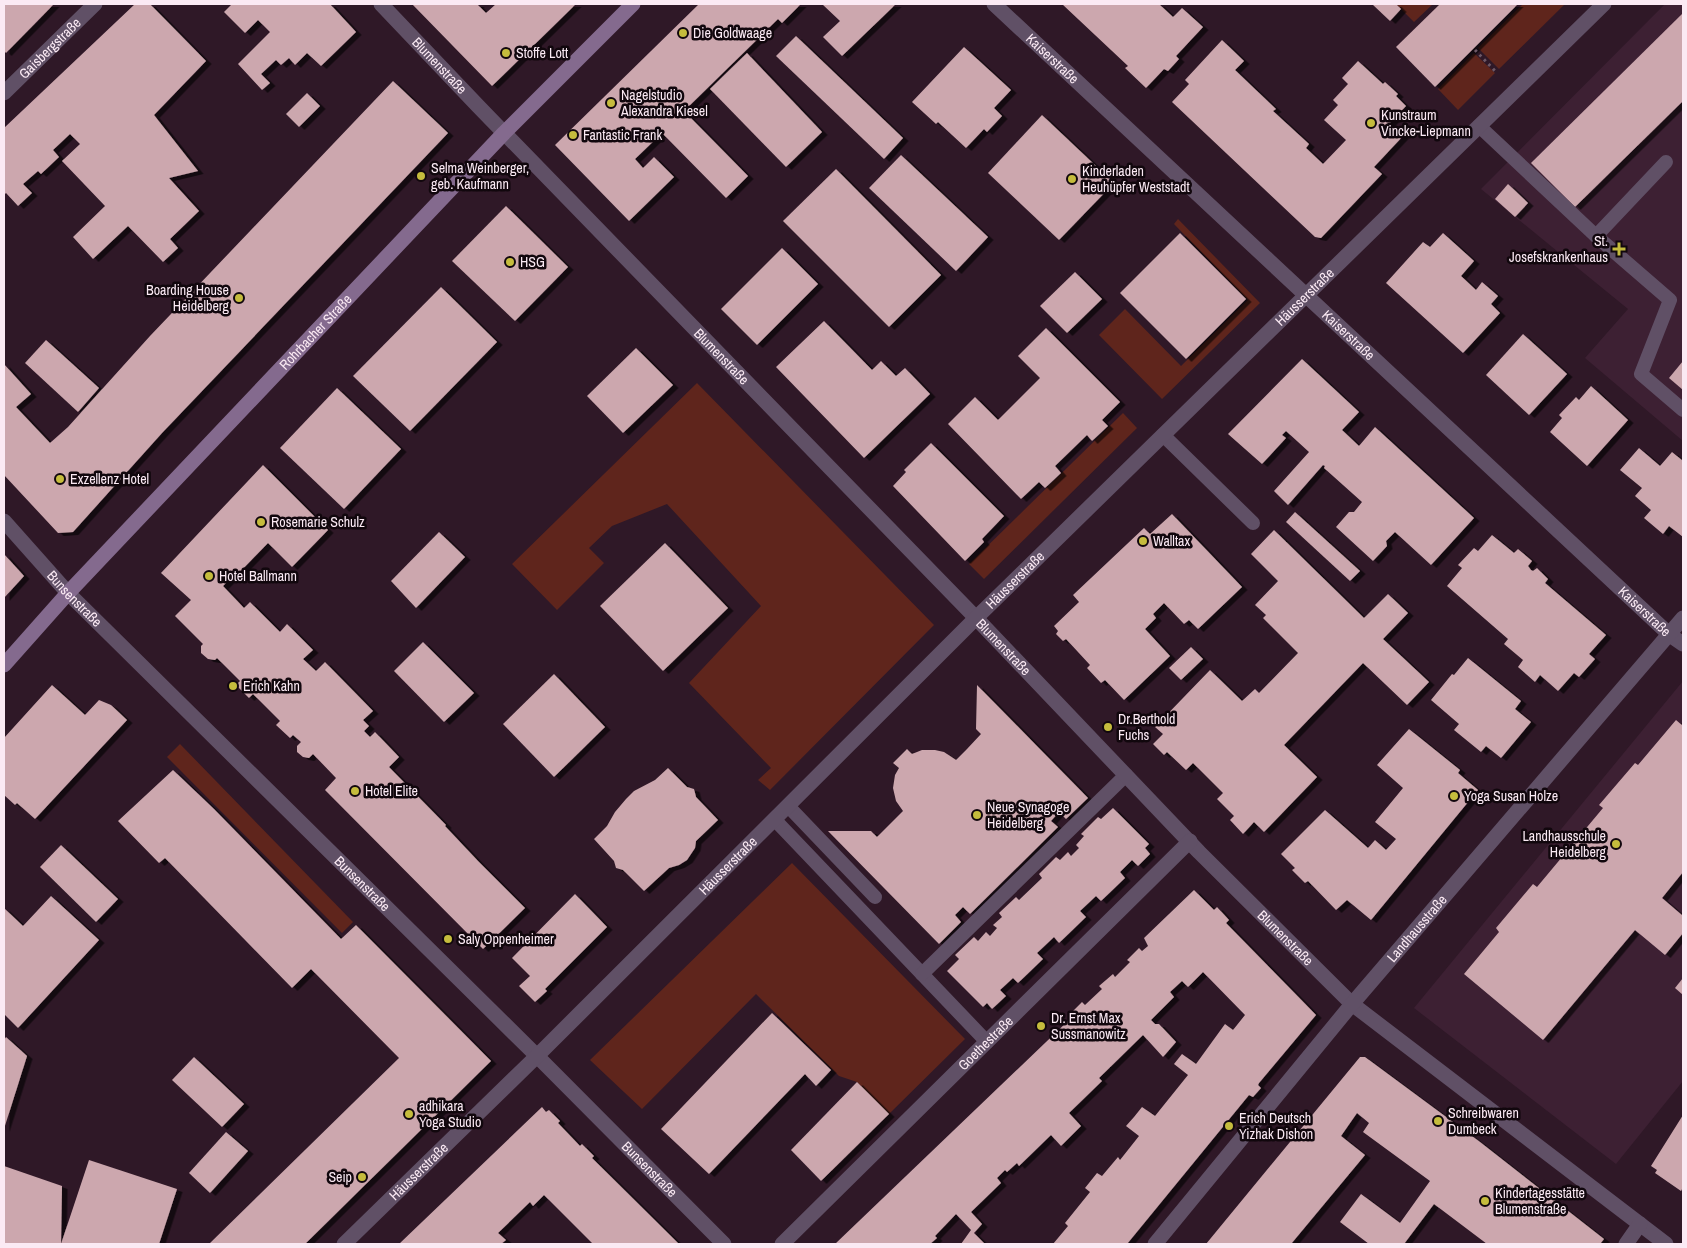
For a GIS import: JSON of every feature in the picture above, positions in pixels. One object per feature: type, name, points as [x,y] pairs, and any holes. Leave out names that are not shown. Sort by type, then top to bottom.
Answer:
[{"type":"main road","name":"Rohrbacher Straße","points":[[4,665],[68,593],[504,133],[634,4]]},
{"type":"street","name":"Gaisbergstraße","points":[[4,93],[95,4]]},
{"type":"street","name":"Blumenstraße","points":[[381,4],[976,618],[1194,846],[1352,1004],[1666,1244]]},
{"type":"street","name":"Kaiserstraße","points":[[994,4],[1670,635],[1683,644]]},
{"type":"street","name":"Häusserstraße","points":[[344,1244],[536,1056],[976,618],[1604,4]]},
{"type":"street","name":"Bunsenstraße","points":[[4,521],[68,593],[724,1244]]},
{"type":"street","name":"Landhausstraße","points":[[1155,1244],[1352,1004],[1683,618]]},
{"type":"street","name":"Goethestraße","points":[[782,1244],[987,1042],[1194,846]]},
{"type":"street","points":[[1626,1244],[1640,1224]]},
{"type":"lane","points":[[1479,126],[1596,236],[1670,300],[1641,374],[1683,410]]},
{"type":"lane","points":[[1596,236],[1666,162]]},
{"type":"lane","points":[[1163,435],[1253,523]]},
{"type":"lane","points":[[922,974],[1126,775]]},
{"type":"lane","points":[[788,806],[875,897]]},
{"type":"lane","points":[[774,820],[987,1042]]},
{"type":"path","points":[[1475,50],[1515,91]]},
{"type":"shaded area","points":[[1396,4],[1433,4],[1414,22]]},
{"type":"shaded area","points":[[1523,4],[1565,4],[1499,69],[1478,48]]},
{"type":"shaded area","name":"St. Josefskrankenhaus","points":[[1665,4],[1683,4],[1683,441],[1585,358],[1628,309],[1481,189]]},
{"type":"shaded area","points":[[1474,53],[1495,73],[1458,110],[1438,89]]},
{"type":"shaded area","points":[[1178,219],[1260,303],[1162,399],[1099,335],[1125,309],[1181,366],[1248,300],[1174,224]]},
{"type":"shaded area","points":[[697,383],[934,625],[770,790],[758,780],[771,768],[689,683],[761,606],[667,504],[612,526],[589,548],[604,563],[557,610],[512,564]]},
{"type":"shaded area","points":[[1123,413],[1137,428],[984,579],[969,564]]},
{"type":"shaded area","name":"Landhausschule Heidelberg","points":[[1683,681],[1683,1081],[1616,1164],[1414,1008]]},
{"type":"shaded area","points":[[180,744],[353,922],[342,933],[167,757]]},
{"type":"shaded area","points":[[792,863],[965,1039],[889,1114],[857,1082],[839,1076],[756,994],[642,1109],[590,1060]]},
{"type":"building","points":[[4,4],[54,4],[6,53],[4,51]]},
{"type":"building","points":[[135,4],[150,4],[206,61],[154,115],[198,171],[169,178],[199,211],[170,239],[178,248],[163,262],[128,226],[93,259],[73,237],[105,206],[62,161],[80,144],[70,134],[53,150],[59,157],[41,174],[38,171],[23,184],[32,193],[18,206],[6,193],[4,195],[4,128]]},
{"type":"building","points":[[232,4],[330,4],[356,32],[321,66],[307,53],[295,65],[289,58],[281,65],[276,60],[261,74],[270,83],[262,90],[238,64],[270,32],[258,20],[245,33],[224,12]]},
{"type":"building","points":[[412,4],[479,4],[486,13],[496,4],[576,4],[492,86]]},
{"type":"building","points":[[699,4],[801,4],[782,23],[778,19],[684,111],[748,176],[726,198],[662,133],[635,159],[643,168],[654,157],[674,177],[629,221],[555,145]]},
{"type":"building","points":[[822,4],[896,4],[842,56],[823,37],[840,21]]},
{"type":"building","points":[[1062,4],[1159,4],[1173,17],[1182,8],[1203,27],[1176,56],[1179,59],[1168,71],[1164,69],[1146,88],[1125,68],[1128,66]]},
{"type":"building","points":[[1372,4],[1396,4],[1401,9],[1390,21]]},
{"type":"building","points":[[1440,4],[1518,4],[1435,87],[1396,47]]},
{"type":"building","points":[[1683,13],[1683,101],[1575,207],[1531,163]]},
{"type":"building","points":[[796,36],[903,138],[884,159],[776,56]]},
{"type":"building","points":[[1222,40],[1244,61],[1235,70],[1276,109],[1273,111],[1309,144],[1306,148],[1323,164],[1346,140],[1324,120],[1338,105],[1333,100],[1348,84],[1342,78],[1358,61],[1383,84],[1385,82],[1398,94],[1396,96],[1406,106],[1390,123],[1403,136],[1374,167],[1382,174],[1321,238],[1315,237],[1172,102],[1189,84],[1185,80]]},
{"type":"building","points":[[964,47],[1011,90],[994,108],[1002,116],[987,132],[984,129],[966,148],[938,122],[936,124],[912,102]]},
{"type":"building","points":[[747,53],[822,132],[786,167],[710,89]]},
{"type":"building","points":[[393,81],[448,133],[162,433],[73,532],[58,533],[4,475],[4,364],[31,394],[16,407],[50,443],[68,427],[150,336]]},
{"type":"building","points":[[307,93],[320,106],[299,127],[286,114]]},
{"type":"building","points":[[1042,115],[1114,183],[1059,240],[988,173]]},
{"type":"building","points":[[901,155],[988,237],[956,271],[869,188]]},
{"type":"building","points":[[836,169],[941,275],[889,327],[783,221]]},
{"type":"building","points":[[1508,184],[1528,203],[1515,217],[1495,199]]},
{"type":"building","points":[[506,206],[568,267],[515,321],[452,261]]},
{"type":"building","points":[[1180,233],[1246,299],[1186,359],[1120,293]]},
{"type":"building","points":[[1443,233],[1474,261],[1461,276],[1476,290],[1482,282],[1498,296],[1491,304],[1500,313],[1463,353],[1386,283],[1423,242],[1430,247]]},
{"type":"building","points":[[782,248],[818,284],[757,345],[721,309]]},
{"type":"building","points":[[1075,272],[1102,299],[1067,333],[1040,306]]},
{"type":"building","points":[[441,287],[497,342],[410,431],[353,376]]},
{"type":"building","points":[[824,321],[872,370],[881,361],[896,376],[905,368],[930,394],[864,458],[776,367]]},
{"type":"building","points":[[1046,328],[1120,402],[1102,420],[1108,426],[1092,441],[1087,435],[1055,466],[1061,473],[1045,488],[1039,482],[1021,499],[948,424],[975,397],[998,420],[1040,378],[1018,356]]},
{"type":"building","points":[[1523,334],[1567,374],[1529,415],[1486,375]]},
{"type":"building","points":[[46,340],[99,388],[78,412],[25,363]]},
{"type":"building","points":[[636,348],[673,385],[623,433],[587,396]]},
{"type":"building","points":[[1302,359],[1359,412],[1342,430],[1359,446],[1375,427],[1474,518],[1431,565],[1395,532],[1386,541],[1387,546],[1373,561],[1336,527],[1349,512],[1354,512],[1362,502],[1323,465],[1288,505],[1274,491],[1309,452],[1286,431],[1282,435],[1286,438],[1262,464],[1228,434]]},
{"type":"building","points":[[1683,361],[1683,390],[1669,378]]},
{"type":"building","points":[[1591,386],[1628,420],[1587,466],[1550,432],[1562,418],[1559,415],[1576,397],[1579,400]]},
{"type":"building","points":[[337,388],[401,449],[344,509],[280,448]]},
{"type":"building","points":[[931,443],[1004,516],[982,539],[984,542],[965,561],[893,486],[906,472],[904,470]]},
{"type":"building","points":[[1639,448],[1660,466],[1672,452],[1683,461],[1683,537],[1669,526],[1663,534],[1644,518],[1651,510],[1635,496],[1642,488],[1620,470]]},
{"type":"building","points":[[263,465],[328,530],[292,567],[268,543],[234,578],[232,577],[223,586],[244,608],[250,602],[280,632],[287,624],[313,650],[303,659],[316,671],[325,662],[373,711],[363,720],[369,726],[364,731],[370,737],[375,732],[399,757],[389,767],[525,908],[483,949],[325,790],[336,778],[313,754],[309,758],[303,757],[297,752],[297,746],[301,742],[293,735],[290,738],[276,725],[280,721],[253,694],[249,698],[236,685],[240,681],[217,658],[215,660],[208,659],[201,653],[201,646],[203,644],[175,616],[191,600],[161,573]]},
{"type":"building","points":[[1295,512],[1360,571],[1350,581],[1286,522]]},
{"type":"building","points":[[1172,514],[1242,587],[1198,629],[1189,620],[1184,624],[1164,603],[1153,614],[1156,618],[1145,629],[1170,656],[1124,700],[1105,680],[1101,683],[1087,668],[1090,665],[1066,639],[1063,641],[1056,634],[1058,631],[1054,626],[1079,602],[1073,595],[1144,528],[1150,534]]},
{"type":"building","points":[[1274,530],[1364,618],[1388,594],[1408,613],[1383,639],[1429,682],[1407,705],[1363,663],[1284,745],[1317,777],[1264,832],[1254,822],[1243,834],[1230,820],[1234,816],[1217,799],[1223,793],[1193,763],[1186,770],[1167,752],[1164,755],[1153,744],[1163,734],[1155,727],[1210,670],[1242,701],[1255,689],[1259,693],[1298,653],[1263,618],[1266,615],[1255,605],[1278,581],[1251,554]]},
{"type":"building","points":[[439,532],[465,557],[416,608],[391,581]]},
{"type":"building","points":[[1492,535],[1514,553],[1518,549],[1532,561],[1528,566],[1531,570],[1533,571],[1537,568],[1548,579],[1545,583],[1606,635],[1589,654],[1595,659],[1579,677],[1574,673],[1558,691],[1540,675],[1535,682],[1518,667],[1523,660],[1504,644],[1508,639],[1447,586],[1462,568],[1458,565],[1474,548],[1478,551]]},
{"type":"building","points":[[665,543],[728,608],[663,671],[600,606]]},
{"type":"building","points":[[4,554],[24,576],[4,598]]},
{"type":"building","points":[[423,642],[474,693],[444,722],[394,671]]},
{"type":"building","points":[[1191,647],[1203,659],[1181,680],[1169,668]]},
{"type":"building","points":[[1468,658],[1521,701],[1515,709],[1531,722],[1501,758],[1486,746],[1481,752],[1454,730],[1459,724],[1431,700]]},
{"type":"building","points":[[554,674],[605,727],[554,777],[503,724]]},
{"type":"building","points":[[52,685],[85,715],[99,700],[111,705],[127,720],[35,819],[17,803],[15,805],[4,795],[4,738]]},
{"type":"building","name":"Neue Synagoge Heidelberg","points":[[977,685],[1088,798],[1066,819],[1059,812],[1051,821],[1058,827],[970,914],[963,907],[955,915],[961,922],[939,944],[828,831],[871,831],[877,837],[903,811],[896,801],[893,788],[895,775],[899,768],[893,763],[907,749],[912,754],[922,750],[944,752],[956,760],[981,734],[976,729]]},
{"type":"building","points":[[1676,720],[1683,726],[1683,872],[1662,898],[1683,916],[1683,933],[1665,955],[1635,930],[1543,1040],[1464,974],[1499,932],[1496,928],[1533,884],[1537,887],[1603,808],[1599,805],[1635,763],[1638,765]]},
{"type":"building","points":[[1409,729],[1460,770],[1458,773],[1478,790],[1371,920],[1347,900],[1336,910],[1308,881],[1305,883],[1292,870],[1295,868],[1281,854],[1325,810],[1368,848],[1375,840],[1386,850],[1396,839],[1375,822],[1403,788],[1377,765]]},
{"type":"building","points":[[668,768],[687,787],[694,789],[696,797],[718,820],[696,841],[695,848],[687,860],[669,868],[644,891],[623,870],[616,868],[614,861],[594,839],[607,826],[615,812],[634,791],[655,780]]},
{"type":"building","points":[[173,770],[214,809],[341,939],[356,925],[491,1061],[305,1244],[209,1244],[399,1058],[311,969],[292,988],[165,858],[159,863],[118,821]]},
{"type":"building","points":[[1113,808],[1149,844],[1145,848],[1150,854],[1138,866],[1132,860],[1120,872],[1125,878],[1101,901],[1096,896],[1080,911],[1086,917],[1059,943],[1054,937],[1037,953],[1043,959],[1018,983],[1013,978],[1000,990],[1006,996],[992,1009],[987,1003],[983,1007],[947,971],[959,959],[955,955],[974,937],[978,941],[986,932],[990,936],[997,928],[993,925],[1002,917],[999,913],[1016,897],[1019,900],[1042,878],[1039,874],[1056,857],[1060,860],[1068,852],[1071,856],[1079,848],[1076,845],[1084,836],[1081,834],[1098,817],[1101,819]]},
{"type":"building","points":[[61,845],[118,899],[96,922],[40,867]]},
{"type":"building","points":[[1194,890],[1214,910],[1217,907],[1229,920],[1226,923],[1316,1015],[1259,1083],[1258,1085],[1261,1088],[1253,1097],[1249,1095],[1127,1244],[1053,1244],[1068,1226],[1065,1223],[1090,1192],[1085,1188],[1097,1173],[1102,1176],[1118,1157],[1120,1160],[1139,1136],[1126,1126],[1142,1107],[1155,1116],[1188,1075],[1174,1064],[1182,1054],[1196,1064],[1225,1024],[1233,1030],[1245,1015],[1203,972],[1188,987],[1182,981],[1170,992],[1174,997],[1151,1020],[1155,1024],[1159,1024],[1176,1042],[1163,1057],[1143,1035],[1099,1078],[1102,1081],[1069,1113],[1081,1126],[1061,1146],[1051,1135],[1019,1166],[1017,1163],[1007,1172],[1005,1170],[997,1178],[1001,1183],[971,1212],[982,1224],[974,1233],[985,1244],[961,1244],[971,1230],[956,1214],[930,1244],[835,1244],[1070,1019],[1068,1016],[1082,1002],[1085,1005],[1102,989],[1099,986],[1113,974],[1115,977],[1130,962],[1127,960],[1139,948],[1142,951],[1148,946],[1144,938]]},
{"type":"building","points":[[575,894],[607,927],[545,989],[547,991],[535,1002],[519,986],[530,976],[512,958]]},
{"type":"building","points":[[51,896],[99,940],[18,1028],[4,1014],[4,908],[23,926]]},
{"type":"building","points":[[1683,978],[1683,995],[1675,988]]},
{"type":"building","points":[[772,1013],[831,1070],[816,1086],[805,1074],[709,1174],[661,1129]]},
{"type":"building","points":[[6,1037],[27,1056],[4,1129],[4,1040]]},
{"type":"building","points":[[194,1057],[244,1104],[222,1127],[172,1080]]},
{"type":"building","points":[[1360,1057],[1365,1057],[1480,1142],[1604,1239],[1600,1244],[1487,1244],[1434,1204],[1404,1244],[1369,1244],[1340,1222],[1361,1194],[1400,1223],[1430,1181],[1363,1132],[1369,1123],[1357,1113],[1341,1136],[1365,1155],[1291,1244],[1206,1244]]},
{"type":"building","points":[[857,1082],[889,1114],[821,1181],[791,1150]]},
{"type":"building","points":[[542,1107],[546,1112],[549,1110],[560,1121],[558,1123],[580,1146],[582,1144],[594,1156],[592,1158],[679,1244],[593,1244],[544,1195],[533,1206],[530,1202],[498,1233],[506,1240],[501,1244],[399,1244]]},
{"type":"building","points":[[1683,1115],[1683,1187],[1681,1191],[1655,1173],[1657,1170],[1651,1166]]},
{"type":"building","points":[[226,1132],[248,1151],[210,1193],[189,1173]]},
{"type":"building","points":[[89,1160],[177,1189],[159,1244],[61,1244]]},
{"type":"building","points":[[4,1166],[62,1186],[61,1244],[4,1244]]},
{"type":"place","name":"Die Goldwaage","points":[[683,33]]},
{"type":"place","name":"Stoffe Lott","points":[[506,53]]},
{"type":"place","name":"Nagelstudio Alexandra Kiesel","points":[[611,103]]},
{"type":"place","name":"Kunstraum Vincke-Liepmann","points":[[1371,123]]},
{"type":"place","name":"Fantastic Frank","points":[[573,135]]},
{"type":"place","name":"Selma Weinberger, geb. Kaufmann","points":[[421,176]]},
{"type":"place","name":"Kinderladen Heuhüpfer Weststadt","points":[[1072,179]]},
{"type":"place","name":"St. Josefskrankenhaus","points":[[1619,249]]},
{"type":"place","name":"HSG","points":[[510,262]]},
{"type":"place","name":"Boarding House Heidelberg","points":[[239,298]]},
{"type":"place","name":"Exzellenz Hotel","points":[[60,479]]},
{"type":"place","name":"Rosemarie Schulz","points":[[261,522]]},
{"type":"place","name":"Walltax","points":[[1143,541]]},
{"type":"place","name":"Hotel Ballmann","points":[[209,576]]},
{"type":"place","name":"Erich Kahn","points":[[233,686]]},
{"type":"place","name":"Dr.Berthold Fuchs","points":[[1108,727]]},
{"type":"place","name":"Hotel Elite","points":[[355,791]]},
{"type":"place","name":"Yoga Susan Holze","points":[[1454,796]]},
{"type":"place","name":"Neue Synagoge Heidelberg","points":[[977,815]]},
{"type":"place","name":"Landhausschule Heidelberg","points":[[1616,844]]},
{"type":"place","name":"Saly Oppenheimer","points":[[448,939]]},
{"type":"place","name":"Dr. Ernst Max Sussmanowitz","points":[[1041,1026]]},
{"type":"place","name":"adhikara Yoga Studio","points":[[409,1114]]},
{"type":"place","name":"Schreibwaren Dumbeck","points":[[1438,1121]]},
{"type":"place","name":"Erich Deutsch Yizhak Dishon","points":[[1229,1126]]},
{"type":"place","name":"Seip","points":[[362,1177]]},
{"type":"place","name":"Kindertagesstätte Blumenstraße","points":[[1485,1201]]}]
